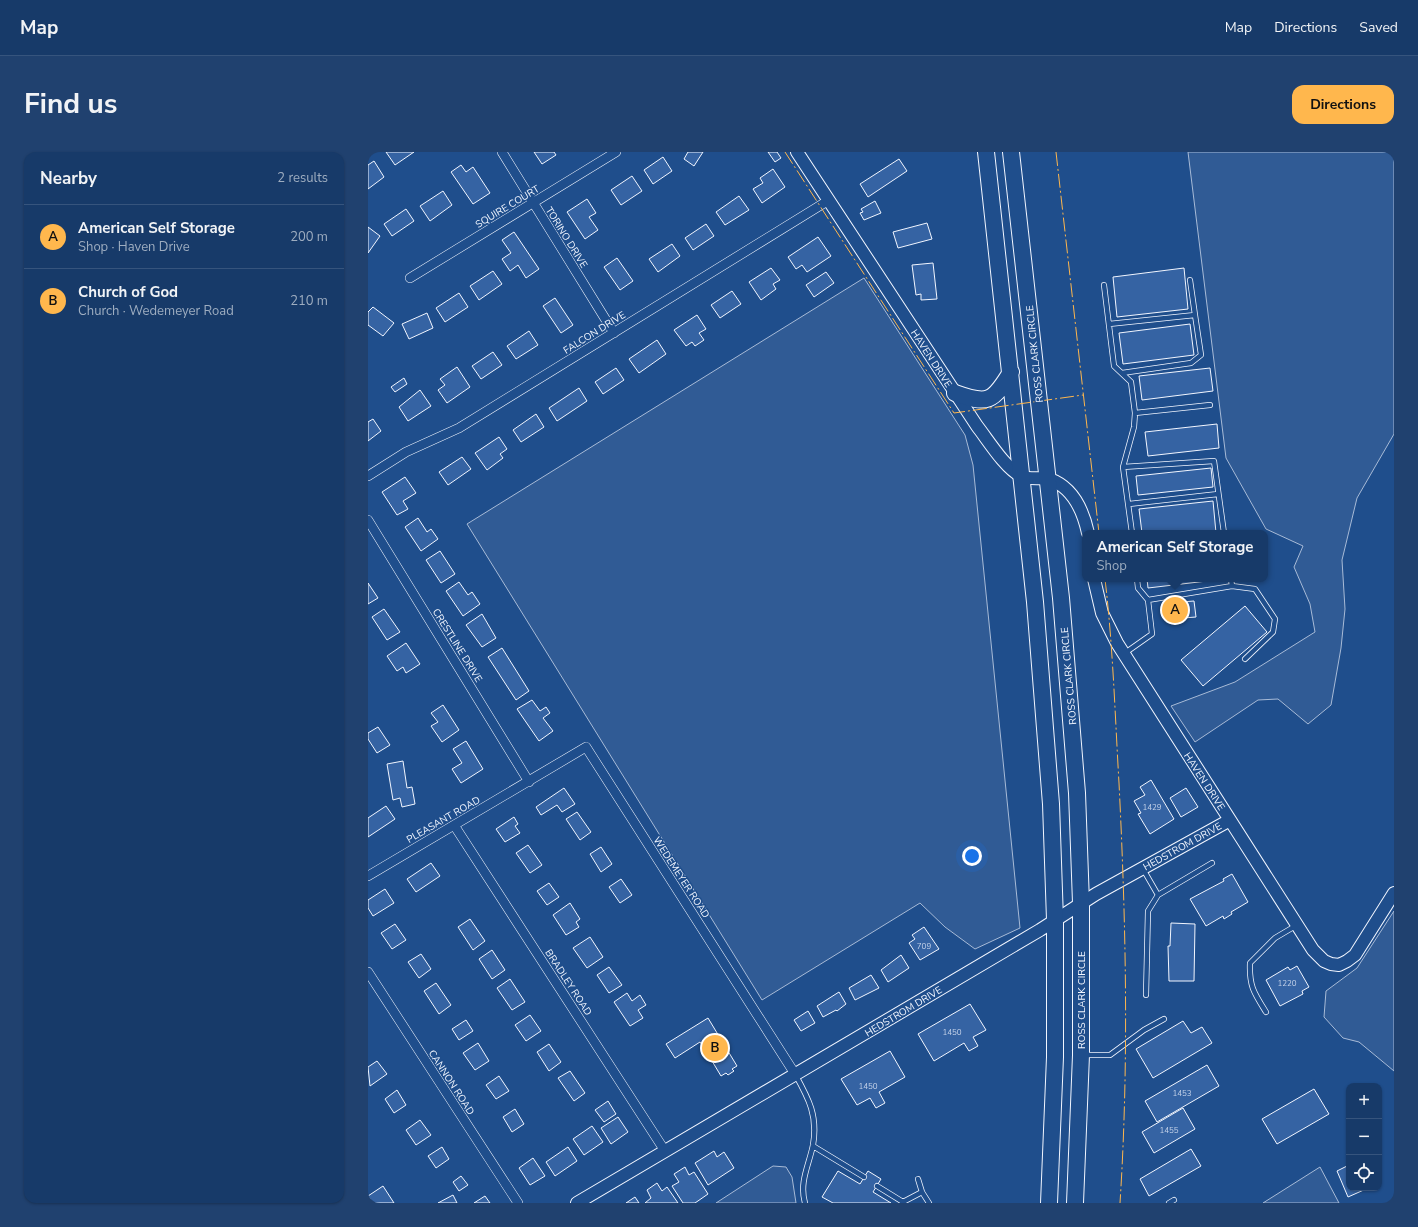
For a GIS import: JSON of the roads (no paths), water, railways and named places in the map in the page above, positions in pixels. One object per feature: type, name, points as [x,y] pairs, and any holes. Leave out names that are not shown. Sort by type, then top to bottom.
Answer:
[{"type":"highway","points":[[986,152],[1011,372],[1043,682],[1051,804],[1055,920],[1055,1057],[1049,1203]]},
{"type":"highway","name":"ROSS CLARK CIRCLE","points":[[1011,152],[1048,479],[1068,674],[1077,793],[1081,904],[1081,1055],[1075,1203]]},
{"type":"highway","points":[[955,394],[975,400],[990,398],[999,391],[1011,372]]},
{"type":"street","name":"TORINO DRIVE","points":[[502,152],[614,333]]},
{"type":"street","name":"SQUIRE COURT","points":[[410,278],[616,152]]},
{"type":"street","name":"HAVEN DRIVE","points":[[797,152],[955,394],[992,446],[1009,465],[1022,476]]},
{"type":"street","name":"FALCON DRIVE","points":[[368,476],[406,452],[459,428],[829,200]]},
{"type":"street","points":[[1022,476],[1048,479],[1070,491],[1082,510],[1087,530]]},
{"type":"street","name":"CRESTLINE DRIVE","points":[[368,520],[529,782]]},
{"type":"street","name":"HAVEN DRIVE","points":[[1095,582],[1102,613],[1124,654],[1318,956],[1324,961],[1338,965],[1355,956],[1394,893]]},
{"type":"street","name":"WEDEMEYER ROAD","points":[[529,782],[586,747],[795,1074]]},
{"type":"street","name":"PLEASANT ROAD","points":[[368,876],[529,782]]},
{"type":"street","name":"HEDSTROM DRIVE","points":[[577,1203],[1142,868],[1230,820]]},
{"type":"street","name":"BRADLEY ROAD","points":[[454,825],[665,1151]]},
{"type":"street","name":"CANNON ROAD","points":[[368,972],[518,1203]]},
{"type":"lane","points":[[1122,373],[1192,363],[1201,355],[1190,280]]},
{"type":"lane","points":[[1104,285],[1114,366],[1131,382],[1135,413],[1134,426],[1123,467],[1132,530]]},
{"type":"lane","points":[[1109,324],[1195,315]]},
{"type":"lane","points":[[1135,413],[1210,406]]},
{"type":"lane","points":[[1123,467],[1214,461],[1224,530]]},
{"type":"lane","points":[[1129,504],[1218,494]]},
{"type":"lane","points":[[1124,654],[1152,634],[1148,600],[1138,588],[1137,582]]},
{"type":"lane","points":[[1231,582],[1232,586]]},
{"type":"lane","points":[[1148,600],[1232,586],[1255,589],[1275,619],[1274,632],[1245,659]]},
{"type":"lane","points":[[1146,995],[1148,911],[1158,895],[1212,863]]},
{"type":"lane","points":[[1142,868],[1158,895]]},
{"type":"lane","points":[[1266,1012],[1252,990],[1249,979],[1250,963],[1275,938],[1297,925]]},
{"type":"lane","points":[[1081,1055],[1110,1055],[1144,1030],[1164,1019]]},
{"type":"lane","points":[[795,1074],[812,1106],[814,1118],[813,1146],[803,1181],[802,1191],[805,1203]]},
{"type":"lane","points":[[813,1146],[864,1177]]},
{"type":"lane","points":[[918,1179],[922,1192],[929,1203]]},
{"type":"lane","points":[[877,1186],[903,1202],[922,1192]]},
{"type":"lane","points":[[1169,1203],[1174,1200]]},
{"type":"place","name":"American Self Storage","points":[[1175,610]]},
{"type":"place","name":"Church of God","points":[[715,1048]]}]
